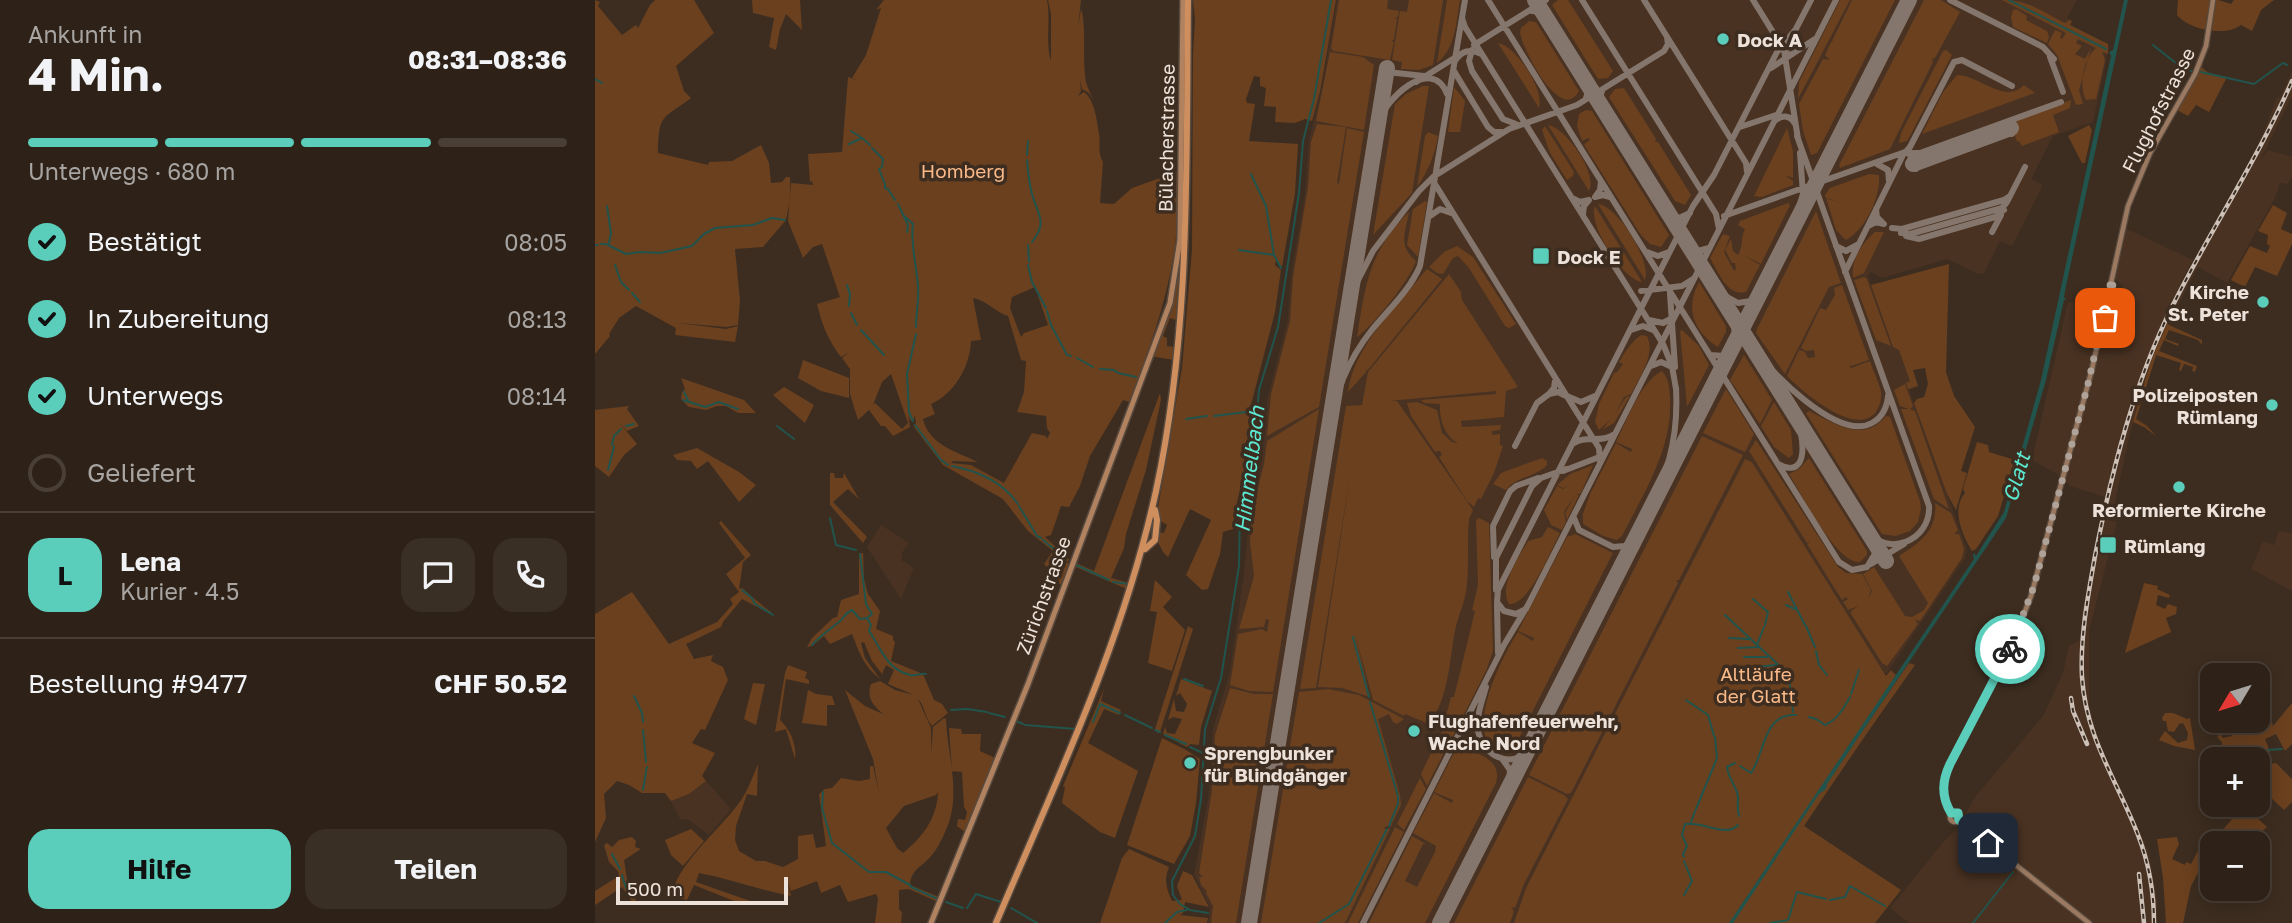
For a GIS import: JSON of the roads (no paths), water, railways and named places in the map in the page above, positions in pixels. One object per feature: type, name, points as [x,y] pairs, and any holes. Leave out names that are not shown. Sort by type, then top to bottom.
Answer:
[{"type":"highway","points":[[998,923],[1103,679],[1145,549],[1155,540],[1155,510],[1175,407],[1186,309],[1190,0]]},
{"type":"highway","points":[[998,923],[1108,656],[1140,555],[1160,474],[1174,390],[1184,286],[1190,0]]},
{"type":"main road","name":"Bülacherstrasse","points":[[1175,275],[1180,240],[1183,0]]},
{"type":"main road","name":"Flughofstrasse","points":[[2089,923],[1959,820],[1951,820],[1953,813],[1944,794],[1944,781],[2023,619],[2091,385],[2131,196],[2144,164],[2191,83],[2204,53],[2213,0]]},
{"type":"main road","name":"Zürichstrasse","points":[[931,923],[1029,682],[1169,307],[1175,275]]},
{"type":"water","name":"Glatt","points":[[2124,0],[2128,0],[2066,286],[2066,300],[2006,518],[1826,789],[1819,794],[1733,923],[1729,923],[1974,559],[1974,553],[1976,556],[2004,512],[2041,380],[2111,56],[2109,52],[2113,50]]},
{"type":"waterway","name":"Himmelbach","points":[[1208,913],[1190,910],[1180,904],[1173,895],[1172,881],[1195,836],[1201,799],[1205,729],[1221,678],[1239,566],[1240,510],[1253,460],[1259,390],[1278,327],[1299,193],[1303,141],[1314,99],[1331,0]]},
{"type":"waterway","points":[[2009,0],[2106,49]]},
{"type":"waterway","points":[[2153,45],[2177,64]]},
{"type":"waterway","points":[[2201,72],[2254,84],[2283,63],[2287,65]]},
{"type":"waterway","points":[[2179,65],[2191,71]]},
{"type":"waterway","points":[[595,79],[602,83]]},
{"type":"waterway","points":[[851,131],[862,138]]},
{"type":"waterway","points":[[849,144],[862,138],[870,145]]},
{"type":"waterway","points":[[1027,155],[1028,141]]},
{"type":"waterway","points":[[872,148],[883,159],[879,169],[885,188],[895,200]]},
{"type":"waterway","points":[[1027,160],[1031,190],[1041,224],[1032,242]]},
{"type":"waterway","points":[[1251,174],[1266,206],[1274,255]]},
{"type":"waterway","points":[[898,204],[908,225],[907,232]]},
{"type":"waterway","points":[[607,206],[611,233],[609,243]]},
{"type":"waterway","points":[[903,215],[913,224],[918,292],[916,327]]},
{"type":"waterway","points":[[601,244],[626,254],[660,253],[692,246],[715,228],[753,225],[772,218],[785,220]]},
{"type":"waterway","points":[[1028,245],[1029,262]]},
{"type":"waterway","points":[[1239,250],[1274,255],[1281,268]]},
{"type":"waterway","points":[[615,265],[621,282],[629,290]]},
{"type":"waterway","points":[[1028,265],[1032,282],[1046,308]]},
{"type":"waterway","points":[[847,285],[850,294],[849,306]]},
{"type":"waterway","points":[[632,293],[640,302]]},
{"type":"waterway","points":[[1047,311],[1051,325],[1067,355],[1071,356]]},
{"type":"waterway","points":[[851,313],[857,325]]},
{"type":"waterway","points":[[861,330],[884,355]]},
{"type":"waterway","points":[[913,421],[909,412],[907,374],[916,334]]},
{"type":"waterway","points":[[1077,358],[1093,367]]},
{"type":"waterway","points":[[1100,369],[1136,377]]},
{"type":"waterway","points":[[684,392],[688,400]]},
{"type":"waterway","points":[[683,400],[705,407],[719,402],[738,409]]},
{"type":"waterway","points":[[1214,416],[1246,412]]},
{"type":"waterway","points":[[1186,419],[1207,416]]},
{"type":"waterway","points":[[626,426],[634,424]]},
{"type":"waterway","points":[[915,425],[941,460],[948,465]]},
{"type":"waterway","points":[[777,426],[794,439]]},
{"type":"waterway","points":[[608,470],[614,436],[621,429]]},
{"type":"waterway","points":[[952,466],[989,478],[1005,489],[1018,504]]},
{"type":"waterway","points":[[1019,506],[1037,536],[1041,538]]},
{"type":"waterway","points":[[830,518],[836,545],[856,550]]},
{"type":"waterway","points":[[1043,540],[1066,559]]},
{"type":"waterway","points":[[860,554],[866,604],[872,614],[867,618],[871,625],[869,631],[895,668],[910,675],[926,674]]},
{"type":"waterway","points":[[1076,565],[1109,580]]},
{"type":"waterway","points":[[1113,582],[1129,584]]},
{"type":"waterway","points":[[742,590],[755,604],[773,615]]},
{"type":"waterway","points":[[1788,592],[1805,625]]},
{"type":"waterway","points":[[1753,599],[1768,612],[1765,625]]},
{"type":"waterway","points":[[1786,605],[1795,609]]},
{"type":"waterway","points":[[812,645],[852,610],[860,619],[867,618]]},
{"type":"waterway","points":[[1725,615],[1787,673],[1790,684]]},
{"type":"waterway","points":[[1806,626],[1815,647]]},
{"type":"waterway","points":[[1757,645],[1764,627]]},
{"type":"waterway","points":[[1353,637],[1369,697]]},
{"type":"waterway","points":[[1729,638],[1749,639]]},
{"type":"waterway","points":[[1738,648],[1758,647]]},
{"type":"waterway","points":[[1816,651],[1819,665],[1827,675]]},
{"type":"waterway","points":[[1744,657],[1767,657]]},
{"type":"waterway","points":[[1756,667],[1776,665]]},
{"type":"waterway","points":[[1851,694],[1859,670]]},
{"type":"waterway","points":[[1773,674],[1785,673]]},
{"type":"waterway","points":[[1184,679],[1203,686]]},
{"type":"waterway","points":[[1790,686],[1793,712]]},
{"type":"waterway","points":[[634,696],[643,722]]},
{"type":"waterway","points":[[1809,717],[1825,725],[1837,717],[1850,697]]},
{"type":"waterway","points":[[1686,700],[1708,715],[1714,736]]},
{"type":"waterway","points":[[1370,702],[1398,796],[1398,804],[1389,826]]},
{"type":"waterway","points":[[1093,722],[1100,704],[1120,713]]},
{"type":"waterway","points":[[951,710],[987,712]]},
{"type":"waterway","points":[[989,713],[1005,717]]},
{"type":"waterway","points":[[1125,715],[1152,728]]},
{"type":"waterway","points":[[1740,766],[1751,773],[1771,727],[1785,716],[1796,715]]},
{"type":"waterway","points":[[1016,721],[1023,724]]},
{"type":"waterway","points":[[1025,725],[1076,729]]},
{"type":"waterway","points":[[643,730],[646,762]]},
{"type":"waterway","points":[[1155,730],[1160,732]]},
{"type":"waterway","points":[[1165,735],[1186,744]]},
{"type":"waterway","points":[[1696,809],[1717,758],[1715,737]]},
{"type":"waterway","points":[[1190,747],[1205,754]]},
{"type":"waterway","points":[[2270,750],[2282,749]]},
{"type":"waterway","points":[[1735,763],[1727,767],[1738,797],[1739,816]]},
{"type":"waterway","points":[[643,790],[646,772]]},
{"type":"waterway","points":[[823,792],[822,808],[832,843],[869,872],[886,872],[938,899]]},
{"type":"waterway","points":[[1691,822],[1695,811]]},
{"type":"waterway","points":[[1684,857],[1687,846],[1682,835],[1685,824],[1721,830],[1733,829],[1738,825]]},
{"type":"waterway","points":[[1319,923],[1349,904],[1387,829]]},
{"type":"waterway","points":[[612,854],[620,869]]},
{"type":"waterway","points":[[1684,861],[1692,881],[1684,895]]},
{"type":"waterway","points":[[1973,923],[2013,872]]},
{"type":"waterway","points":[[622,875],[633,898]]},
{"type":"waterway","points":[[1830,900],[1845,897],[1850,886],[1885,906]]},
{"type":"waterway","points":[[1770,923],[1788,920],[1797,892],[1826,899]]},
{"type":"waterway","points":[[967,908],[976,894],[1001,902]]},
{"type":"waterway","points":[[946,902],[963,908]]},
{"type":"waterway","points":[[1011,908],[1037,923]]},
{"type":"waterway","points":[[1165,923],[1177,912],[1187,910]]},
{"type":"railway","points":[[2154,923],[2150,878],[2142,846],[2089,720],[2082,677],[2085,616],[2117,459],[2147,365],[2173,305],[2279,110],[2292,81]]},
{"type":"railway","points":[[2071,698],[2073,711],[2087,744]]},
{"type":"railway","points":[[2139,874],[2144,923]]},
{"type":"place","name":"Dock A","points":[[1723,39]]},
{"type":"place","name":"Dock E","points":[[1541,256]]},
{"type":"place","name":"Kirche St. Peter","points":[[2263,302]]},
{"type":"place","name":"Polizeiposten Rümlang","points":[[2272,405]]},
{"type":"place","name":"Reformierte Kirche","points":[[2179,487]]},
{"type":"place","name":"Rümlang","points":[[2108,545]]},
{"type":"place","name":"Flughafenfeuerwehr, Wache Nord","points":[[1414,731]]},
{"type":"place","name":"Sprengbunker für Blindgänger","points":[[1190,763]]},
{"type":"park label","name":"Homberg","points":[[963,170]]},
{"type":"park label","name":"Altläufe der Glatt","points":[[1756,684]]}]
